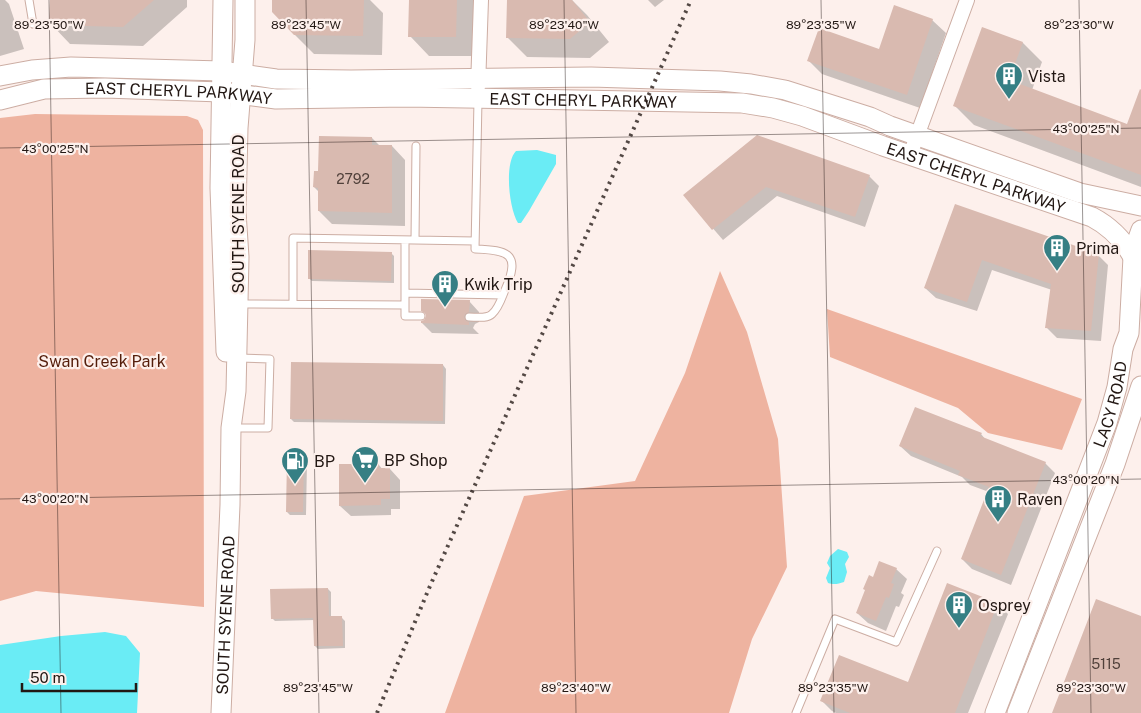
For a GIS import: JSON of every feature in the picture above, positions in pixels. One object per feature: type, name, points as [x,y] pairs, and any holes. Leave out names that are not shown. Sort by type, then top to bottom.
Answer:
[{"type":"street","name":"SOUTH SYENE ROAD","points":[[221,713],[230,505],[231,428],[231,303],[220,188],[223,0]]},
{"type":"street","name":"SOUTH SYENE ROAD","points":[[231,303],[240,257],[236,212],[238,128],[245,0]]},
{"type":"street","points":[[478,98],[481,0]]},
{"type":"street","points":[[910,154],[967,0]]},
{"type":"street","name":"EAST CHERYL PARKWAY","points":[[0,76],[32,70],[71,68],[222,71],[285,79],[591,77],[751,84],[785,90],[870,117],[917,136],[1080,193],[1141,206]]},
{"type":"street","name":"EAST CHERYL PARKWAY","points":[[0,100],[44,89],[105,88],[221,92],[276,100],[406,97],[478,98],[742,104],[773,108],[802,116],[1092,216],[1116,233],[1137,265]]},
{"type":"street","name":"LACY ROAD","points":[[995,713],[1107,423],[1118,386],[1124,349],[1129,333],[1141,230]]},
{"type":"street","name":"LACY ROAD","points":[[1017,713],[1115,464],[1141,386]]},
{"type":"lane","points":[[29,0],[33,24]]},
{"type":"lane","points":[[475,245],[478,98]]},
{"type":"lane","points":[[415,240],[416,146]]},
{"type":"lane","points":[[292,304],[293,238],[415,240],[498,249],[506,253],[513,265],[503,295],[492,314],[487,317],[469,317]]},
{"type":"lane","points":[[405,240],[405,316],[421,316]]},
{"type":"lane","points":[[405,293],[503,295]]},
{"type":"lane","points":[[231,303],[405,305]]},
{"type":"lane","points":[[231,358],[270,359],[268,428],[231,428]]},
{"type":"lane","points":[[796,713],[835,619],[896,642],[937,551]]},
{"type":"green space","name":"Swan Creek Park","points":[[35,114],[187,116],[198,120],[203,130],[204,607],[36,591],[0,601],[0,118]]},
{"type":"green space","points":[[720,271],[747,332],[778,439],[787,567],[752,639],[729,713],[445,713],[524,496],[635,481],[685,373]]},
{"type":"green space","points":[[827,309],[1082,399],[1062,450],[988,433],[958,408],[830,357]]},
{"type":"water","points":[[537,150],[556,155],[556,164],[529,211],[521,223],[518,223],[512,208],[509,186],[512,157],[516,151]]},
{"type":"water","points":[[838,549],[847,552],[849,557],[845,564],[847,572],[844,582],[830,584],[826,578],[830,568],[827,563],[830,556]]},
{"type":"water","points":[[105,632],[126,636],[140,653],[137,713],[0,713],[0,645]]},
{"type":"building","points":[[50,0],[154,0],[123,27],[49,25]]},
{"type":"building","points":[[272,0],[364,0],[363,36],[294,35],[272,12]]},
{"type":"building","points":[[409,0],[457,0],[456,37],[408,37]]},
{"type":"building","points":[[507,0],[572,0],[590,22],[570,39],[506,38]]},
{"type":"building","points":[[894,5],[933,19],[907,95],[807,61],[819,28],[879,49]]},
{"type":"building","name":"Vista","points":[[982,27],[1023,42],[1009,80],[1127,124],[1140,89],[1141,175],[953,106]]},
{"type":"building","points":[[757,135],[870,175],[855,217],[766,187],[712,230],[683,195]]},
{"type":"building","points":[[319,136],[372,137],[372,145],[392,145],[392,213],[318,211],[318,188],[313,187],[314,171],[318,171]]},
{"type":"building","name":"Prima","points":[[955,204],[1099,254],[1091,331],[1045,328],[1051,284],[982,260],[967,302],[924,288]]},
{"type":"building","points":[[308,250],[392,252],[391,281],[308,279]]},
{"type":"building","name":"Kwik Trip","points":[[421,299],[470,300],[469,312],[464,317],[469,322],[469,325],[421,323],[426,316],[421,311]]},
{"type":"building","points":[[291,362],[443,364],[443,421],[290,419]]},
{"type":"building","name":"Raven","points":[[915,407],[982,433],[980,436],[1046,462],[1001,575],[961,559],[989,487],[958,475],[960,471],[899,446]]},
{"type":"building","name":"BP","points":[[287,458],[304,458],[303,512],[286,512]]},
{"type":"building","name":"BP Shop","points":[[339,464],[379,464],[379,468],[390,468],[390,499],[381,499],[381,505],[339,506]]},
{"type":"building","points":[[879,561],[897,568],[891,583],[894,584],[889,598],[886,597],[876,621],[856,613],[869,575],[873,577]]},
{"type":"building","name":"Osprey","points":[[947,583],[998,603],[955,713],[850,713],[820,701],[839,655],[908,682]]},
{"type":"building","points":[[328,588],[329,616],[342,616],[343,646],[314,646],[313,618],[271,619],[270,589]]},
{"type":"building","points":[[1096,599],[1141,616],[1141,713],[1052,713]]},
{"type":"railway","points":[[377,713],[430,586],[691,0]]},
{"type":"place","name":"Vista","points":[[1009,100]]},
{"type":"place","name":"Prima","points":[[1057,272]]},
{"type":"place","name":"Kwik Trip","points":[[445,308]]},
{"type":"place","name":"BP Shop","points":[[365,484]]},
{"type":"place","name":"BP","points":[[295,485]]},
{"type":"place","name":"Raven","points":[[998,523]]},
{"type":"place","name":"Osprey","points":[[959,629]]}]
